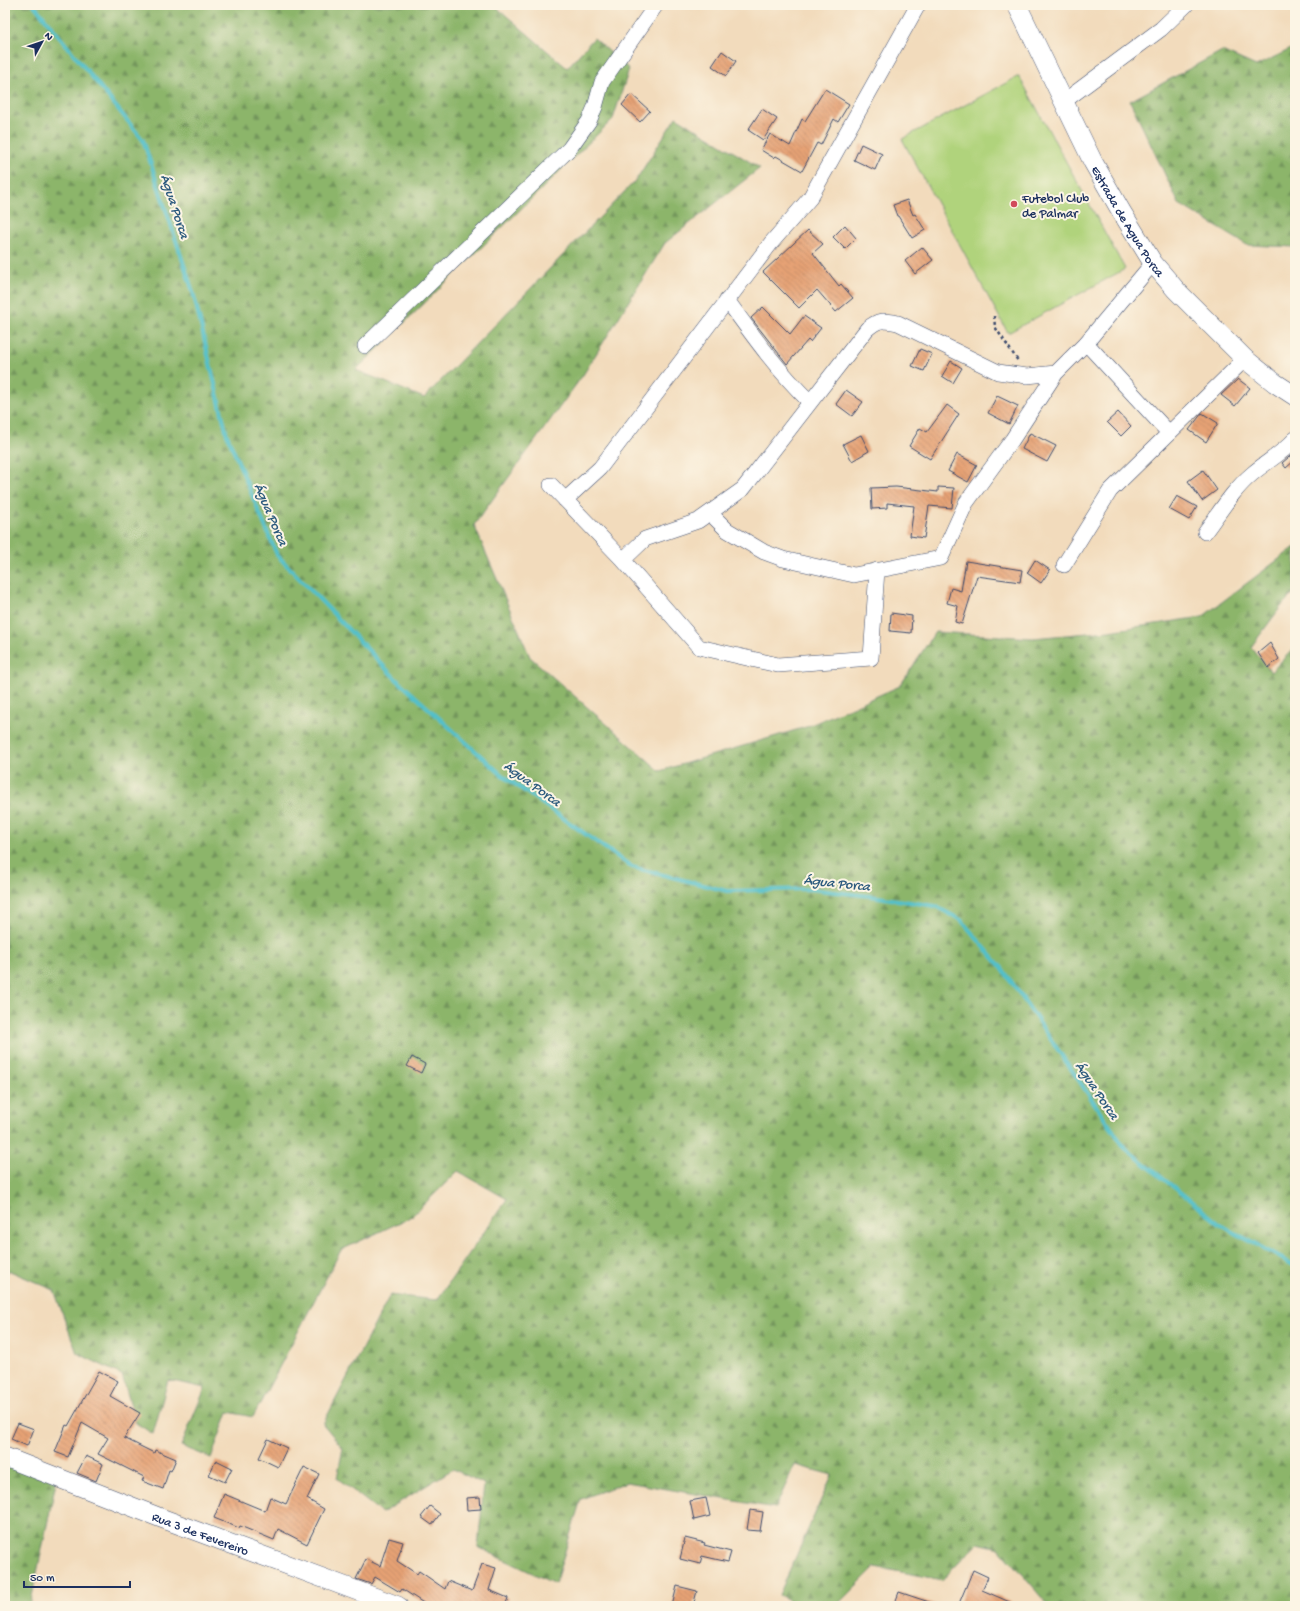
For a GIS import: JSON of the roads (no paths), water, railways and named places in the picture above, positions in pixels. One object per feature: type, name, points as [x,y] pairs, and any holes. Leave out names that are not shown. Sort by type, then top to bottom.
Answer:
[{"type":"main road","name":"Estrada de Agua Porca","points":[[1017,5],[1092,162],[1153,263],[1176,290],[1245,359],[1275,384],[1295,396]]},
{"type":"main road","name":"Rua 3 de Fevereiro","points":[[5,1457],[161,1518],[394,1605]]},
{"type":"street","points":[[365,346],[569,149],[589,121],[595,107],[602,82],[656,5]]},
{"type":"street","points":[[564,500],[600,468],[771,243],[810,198],[918,5]]},
{"type":"street","points":[[1063,102],[1161,29],[1186,5]]},
{"type":"street","points":[[710,513],[727,530],[764,552],[782,559],[854,575],[941,558],[966,503],[1012,440],[1056,373],[1086,343],[1153,263]]},
{"type":"street","points":[[727,300],[771,359],[790,382],[810,402]]},
{"type":"street","points":[[623,560],[645,539],[698,522],[743,489],[867,329],[875,322],[884,320],[898,323],[998,372],[1027,376],[1056,373]]},
{"type":"street","points":[[1086,343],[1169,433]]},
{"type":"street","points":[[1064,565],[1110,490],[1245,359]]},
{"type":"street","points":[[1205,532],[1241,484],[1282,452],[1295,439]]},
{"type":"street","points":[[551,485],[623,560],[699,647],[778,665],[871,658],[877,570]]},
{"type":"waterway","name":"Água Porca","points":[[34,5],[143,140],[193,292],[227,435],[277,555],[395,678],[502,775],[632,867],[727,891],[810,889],[878,897],[935,906],[961,920],[1002,968],[1125,1148],[1221,1225],[1295,1266]]},
{"type":"place","name":"Futebol Club de Palmar","points":[[1014,204]]}]
